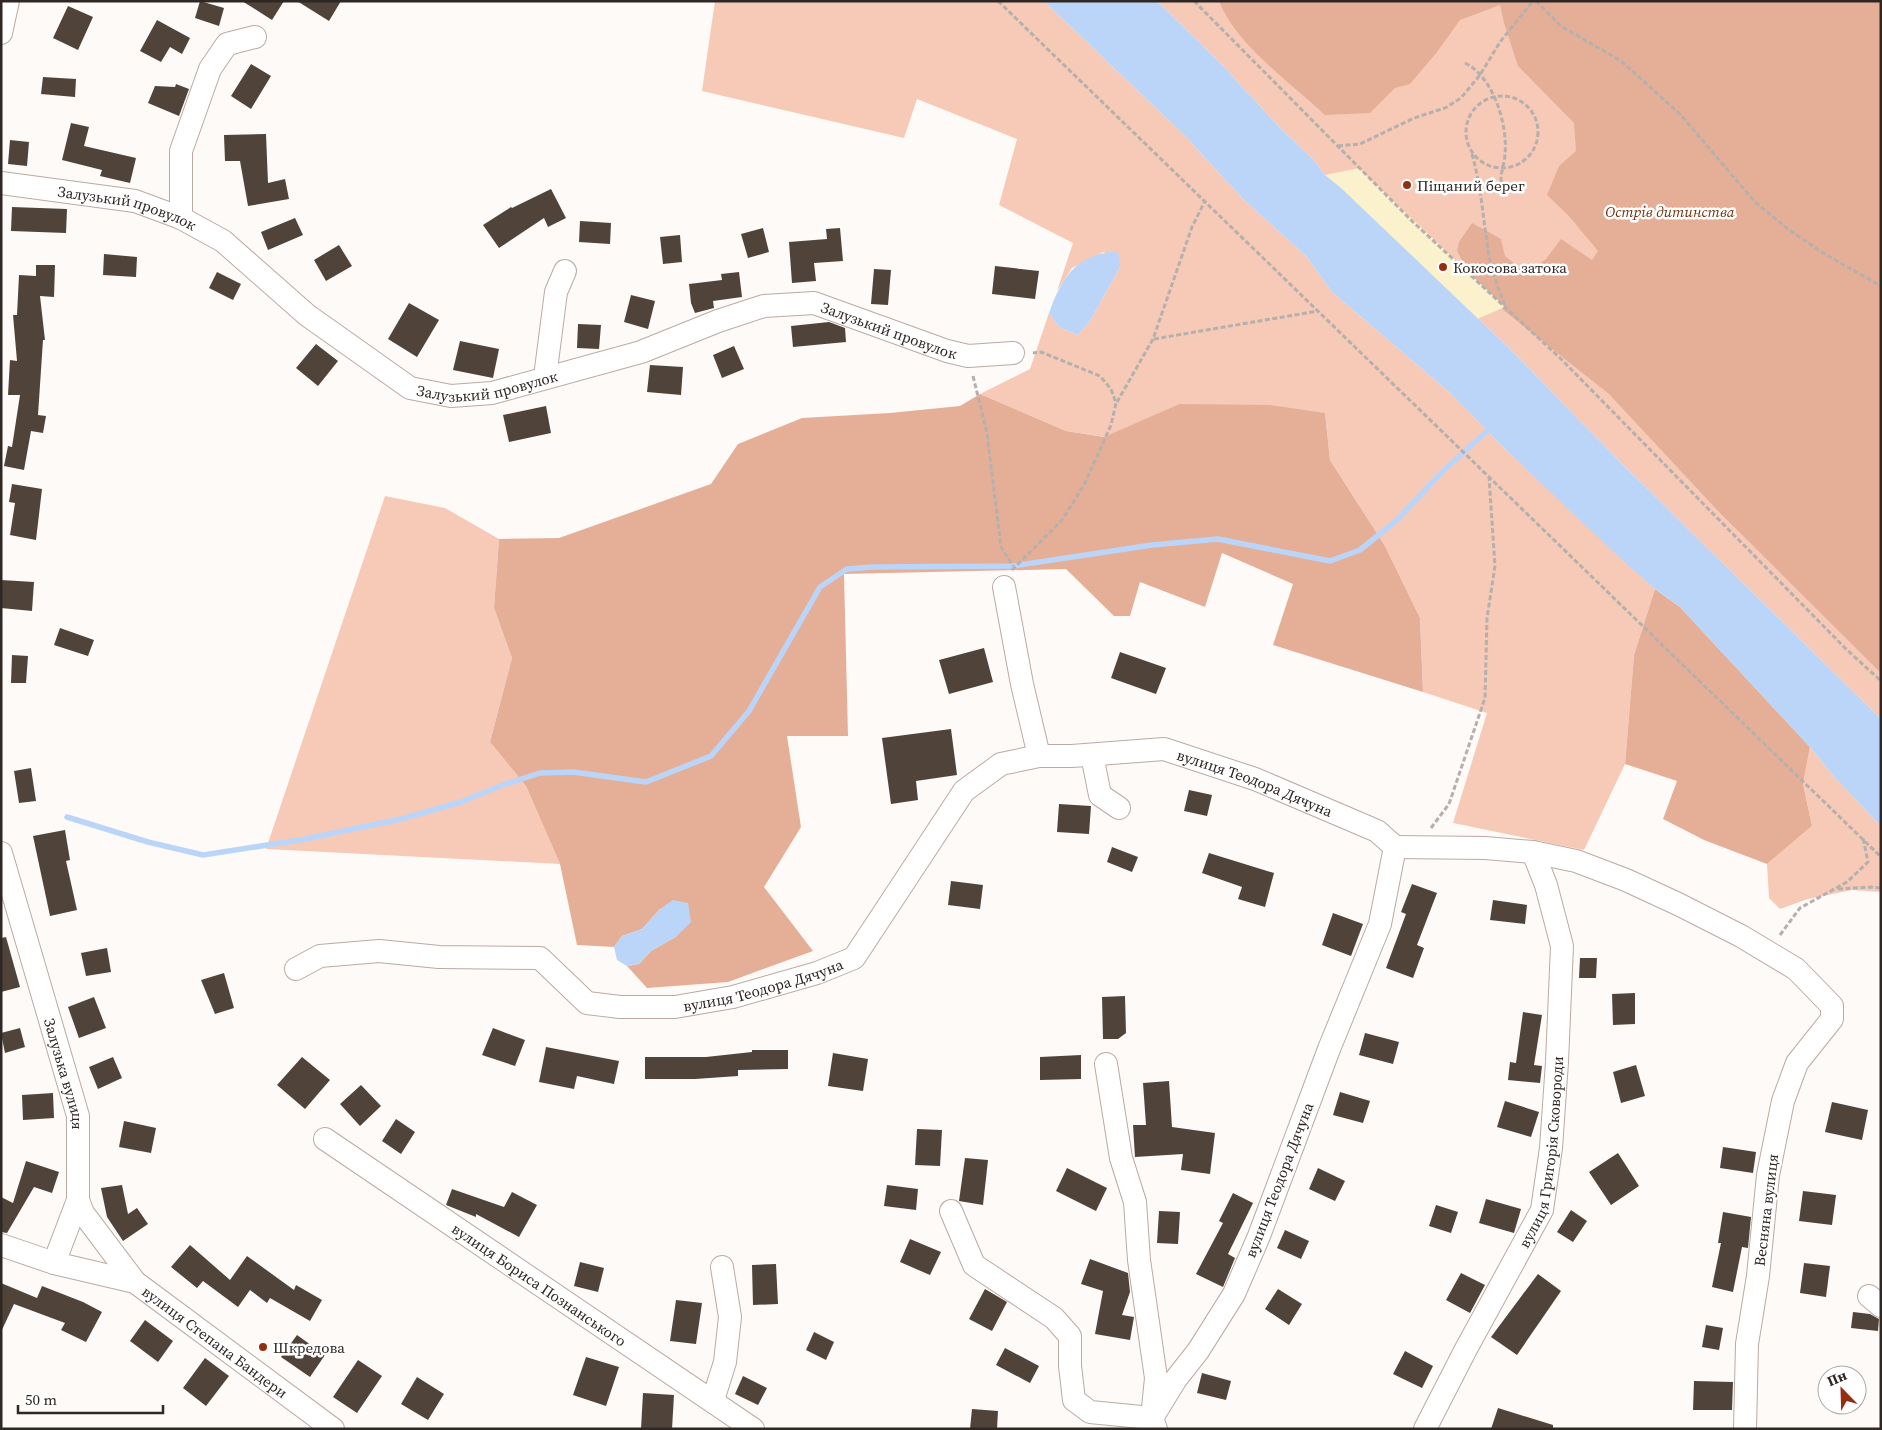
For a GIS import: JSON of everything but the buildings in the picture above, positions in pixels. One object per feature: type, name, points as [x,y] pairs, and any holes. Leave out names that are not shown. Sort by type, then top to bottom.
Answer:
[{"type":"street","points":[[1,33],[8,1]]},
{"type":"street","points":[[181,218],[181,151],[210,69],[227,44],[255,37]]},
{"type":"street","name":"Залузький провулок","points":[[1,183],[135,201],[181,218],[223,241],[307,315],[410,388],[451,396],[492,393],[641,352],[718,321],[764,306],[814,303],[947,351],[968,356],[1013,353]]},
{"type":"street","points":[[546,377],[556,292],[564,271]]},
{"type":"street","points":[[1004,587],[1022,684],[1039,756]]},
{"type":"street","name":"вулиця Теодора Дячуна","points":[[296,970],[320,956],[379,951],[439,957],[540,958],[587,1003],[620,1007],[675,1007],[732,997],[816,973],[854,958],[964,791],[1001,764],[1039,756],[1092,755],[1164,750],[1255,779],[1377,831],[1394,847],[1380,924],[1329,1049],[1259,1236],[1234,1294],[1198,1351],[1176,1378],[1154,1424]]},
{"type":"street","points":[[1092,755],[1100,795],[1119,808]]},
{"type":"street","points":[[1394,847],[1485,848],[1533,852],[1576,861],[1626,880],[1678,904],[1732,931],[1778,958]]},
{"type":"street","name":"вулиця Григорія Сковороди","points":[[1425,1429],[1466,1349],[1542,1210],[1552,1129],[1562,946],[1546,885],[1533,852]]},
{"type":"street","name":"Залузька вулиця","points":[[1,853],[78,1116],[78,1200],[83,1213],[135,1282]]},
{"type":"street","name":"Весняна вулиця","points":[[1745,1429],[1747,1344],[1758,1276],[1768,1176],[1783,1101],[1797,1063],[1832,1019],[1832,1006],[1796,969],[1778,958]]},
{"type":"street","points":[[951,1211],[974,1265],[1054,1318],[1070,1336],[1070,1366],[1074,1400],[1090,1412],[1154,1424],[1156,1378],[1139,1260],[1135,1202],[1121,1158],[1106,1064]]},
{"type":"street","name":"вулиця Бориса Познанського","points":[[325,1140],[713,1400],[753,1429]]},
{"type":"street","points":[[54,1262],[78,1200]]},
{"type":"street","name":"вулиця Степана Бандери","points":[[1,1245],[54,1262],[135,1282],[333,1429]]},
{"type":"street","points":[[713,1400],[725,1362],[730,1317],[722,1267]]},
{"type":"path","points":[[998,1],[1881,857]]},
{"type":"path","points":[[1194,1],[1413,222],[1560,358],[1839,642],[1881,680]]},
{"type":"path","points":[[1337,146],[1360,144],[1414,118],[1445,108],[1461,98],[1480,75],[1500,42],[1535,1],[1561,26],[1621,61],[1680,114],[1761,207],[1823,254],[1881,286]]},
{"type":"path","points":[[1465,63],[1480,75],[1499,109],[1505,140],[1503,168],[1500,179],[1502,186]]},
{"type":"path","points":[[1471,151],[1478,160],[1487,166],[1512,167],[1523,162],[1532,153],[1537,142],[1538,129],[1535,117],[1528,107],[1518,100],[1506,96],[1494,97],[1483,101],[1474,108],[1468,118],[1466,129],[1466,140],[1480,184],[1488,251],[1505,307]]},
{"type":"path","points":[[1004,587],[1013,566],[1062,520],[1084,485],[1110,425],[1116,403],[1153,339],[1192,227],[1205,201]]},
{"type":"path","points":[[1153,339],[1318,311]]},
{"type":"path","points":[[1013,353],[1041,352],[1100,376],[1111,389],[1116,403]]},
{"type":"path","points":[[968,356],[987,433],[1001,547],[1013,566]]},
{"type":"path","points":[[1417,847],[1449,804],[1485,698],[1486,618],[1495,566],[1489,476]]},
{"type":"path","points":[[1778,958],[1780,933],[1800,908],[1847,882],[1868,862],[1863,838]]},
{"type":"path","points":[[1835,889],[1871,886],[1881,888]]},
{"type":"green space","points":[[715,1],[1044,1],[1185,136],[1243,199],[1306,256],[1332,292],[1449,392],[1506,450],[1655,589],[1634,655],[1625,764],[1584,850],[1453,823],[1487,713],[1423,692],[1420,618],[1385,546],[1330,460],[1325,413],[1179,404],[1105,437],[1066,431],[980,394],[1030,369],[1049,313],[1059,327],[1078,335],[1090,321],[1120,267],[1104,252],[1072,268],[1057,291],[1073,243],[999,205],[1017,139],[917,99],[904,138],[702,91]]},
{"type":"green space","name":"Острів дитинства","points":[[1157,1],[1881,1],[1881,719],[1623,465],[1512,351],[1325,175],[1313,159],[1281,129],[1223,66]]},
{"type":"green space","name":"Острів дитинства","points":[[1219,1],[1881,1],[1881,673],[1718,511],[1609,394],[1478,290],[1457,251],[1459,242],[1472,223],[1501,239],[1505,256],[1526,273],[1546,259],[1561,239],[1592,260],[1598,251],[1568,215],[1547,195],[1559,166],[1576,151],[1574,123],[1518,66],[1500,5],[1460,20],[1437,52],[1410,84],[1395,88],[1370,113],[1325,115],[1251,48],[1227,17]]},
{"type":"green space","points":[[980,394],[1066,431],[1104,437],[1179,404],[1270,405],[1325,413],[1330,460],[1385,546],[1420,618],[1423,692],[1273,645],[1293,584],[1222,553],[1205,607],[1140,582],[1130,616],[1114,616],[1066,569],[844,574],[848,736],[787,736],[801,827],[764,887],[813,951],[728,982],[647,988],[627,966],[639,964],[651,951],[677,936],[660,909],[642,929],[622,936],[614,947],[577,945],[560,864],[526,786],[490,742],[512,658],[494,608],[499,539],[559,538],[711,484],[738,444],[802,418],[890,413],[960,406]]},
{"type":"green space","points":[[385,496],[445,508],[499,539],[494,608],[512,658],[490,742],[526,786],[560,864],[266,849]]},
{"type":"green space","points":[[1655,589],[1680,607],[1810,747],[1803,784],[1812,826],[1767,864],[1704,840],[1663,819],[1677,781],[1625,764],[1634,655]]},
{"type":"green space","points":[[1810,747],[1836,779],[1881,826],[1881,892],[1852,890],[1808,899],[1780,909],[1769,898],[1767,864],[1812,826],[1803,784]]},
{"type":"sand","name":"Кокосова затока","points":[[1359,168],[1505,307],[1477,319],[1325,175]]},
{"type":"water","points":[[1044,1],[1157,1],[1223,66],[1281,129],[1313,159],[1325,175],[1512,351],[1623,465],[1881,719],[1881,826],[1680,607],[1655,589],[1621,559],[1506,450],[1449,392],[1332,292],[1306,256],[1243,199],[1185,136]]},
{"type":"water","points":[[1118,251],[1120,267],[1090,321],[1078,335],[1059,327],[1049,313],[1065,278],[1081,263],[1091,257]]},
{"type":"water","points":[[673,900],[688,903],[691,922],[677,936],[651,951],[639,964],[627,966],[617,960],[614,947],[622,936],[642,929],[660,909]]},
{"type":"waterway","points":[[67,817],[148,842],[203,855],[300,840],[401,819],[461,802],[500,786],[540,773],[573,772],[646,782],[711,756],[749,711],[820,587],[847,569],[873,567],[1013,566],[1152,545],[1218,539],[1330,561],[1360,550],[1397,520],[1441,473],[1487,431]]},
{"type":"place","name":"Піщаний берег","points":[[1407,185]]},
{"type":"place","name":"Кокосова затока","points":[[1443,267]]},
{"type":"place","name":"Шкредова","points":[[263,1347]]}]
